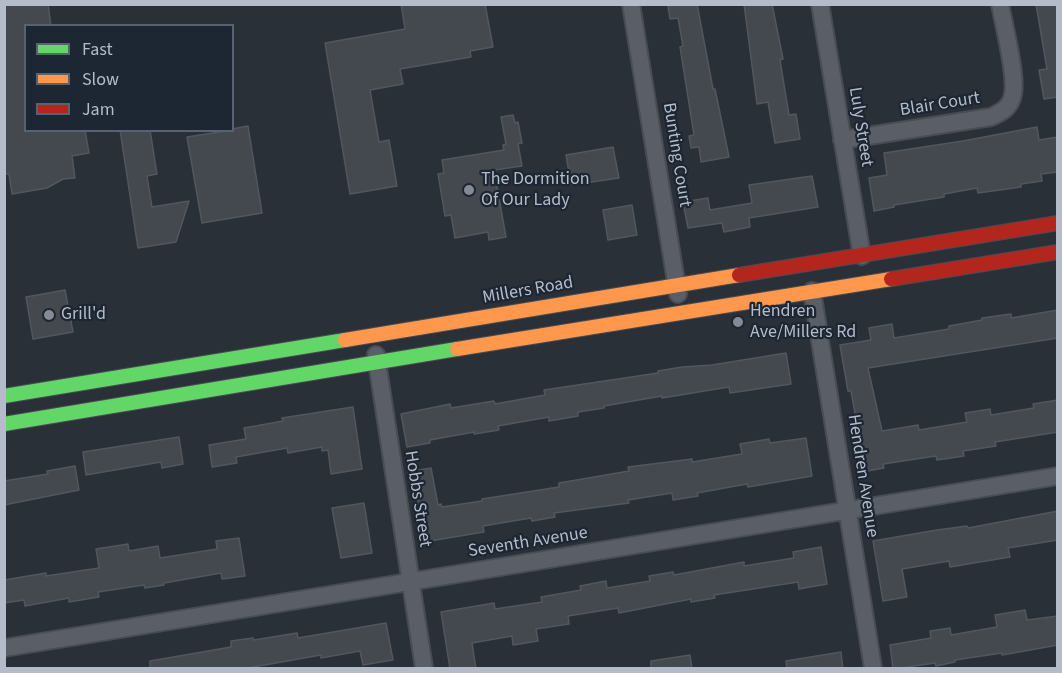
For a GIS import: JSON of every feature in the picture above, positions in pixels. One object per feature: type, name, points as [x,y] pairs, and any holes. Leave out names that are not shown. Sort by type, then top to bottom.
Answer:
[{"type":"main road","name":"Millers Road","points":[[4,396],[1058,223]]},
{"type":"main road","points":[[4,424],[1058,252]]},
{"type":"street","name":"Bunting Court","points":[[631,4],[681,312]]},
{"type":"street","name":"Luly Street","points":[[820,4],[862,256]]},
{"type":"street","name":"Blair Court","points":[[842,140],[991,117],[1002,112],[1009,105],[1013,87],[1000,4]]},
{"type":"street","name":"Hendren Avenue","points":[[812,291],[873,669]]},
{"type":"street","name":"Hobbs Street","points":[[373,335],[424,669]]},
{"type":"street","name":"Seventh Avenue","points":[[4,648],[1058,476]]},
{"type":"building","points":[[4,4],[48,4],[51,24],[24,24],[24,132],[85,132],[89,153],[72,156],[75,178],[63,179],[47,188],[12,194],[9,174],[4,174]]},
{"type":"building","points":[[401,4],[485,4],[493,47],[470,51],[471,57],[400,69],[403,84],[370,90],[379,142],[389,140],[397,186],[350,194],[325,43],[405,29]]},
{"type":"building","points":[[697,4],[729,157],[701,162],[699,147],[691,148],[689,136],[694,135],[680,47],[683,46],[678,18],[670,19],[668,6]]},
{"type":"building","points":[[744,4],[772,4],[783,59],[780,60],[789,115],[796,114],[800,139],[775,143],[768,102],[757,104]]},
{"type":"building","points":[[1036,4],[1058,4],[1058,97],[1044,99],[1039,70],[1047,69]]},
{"type":"building","name":"The Dormition Of Our Lady","points":[[513,115],[515,123],[518,122],[522,143],[518,144],[522,166],[494,170],[506,237],[489,240],[488,232],[455,238],[451,215],[445,216],[438,174],[444,173],[442,160],[504,150],[503,145],[506,144],[501,117]]},
{"type":"building","points":[[248,126],[262,213],[202,223],[187,137],[234,132],[234,129]]},
{"type":"building","points":[[1037,127],[1039,140],[1058,137],[1058,172],[1041,174],[1042,181],[1021,184],[1021,187],[978,193],[977,188],[874,211],[869,178],[887,175],[884,153]]},
{"type":"building","points":[[120,132],[150,132],[157,174],[147,176],[152,207],[189,201],[176,242],[138,248]]},
{"type":"building","points":[[613,147],[619,178],[571,185],[566,155]]},
{"type":"building","points":[[812,176],[818,207],[749,218],[750,227],[724,232],[722,223],[688,228],[683,202],[708,198],[710,210],[752,203],[749,185]]},
{"type":"building","points":[[632,205],[637,235],[608,240],[603,210]]},
{"type":"building","name":"Grill'd","points":[[65,290],[73,332],[33,339],[26,297]]},
{"type":"building","points":[[1058,310],[1058,338],[868,368],[882,431],[918,425],[919,430],[967,422],[965,413],[990,409],[991,415],[1034,408],[1033,404],[1058,400],[1058,432],[995,442],[996,446],[963,451],[964,456],[937,460],[936,456],[883,464],[884,468],[862,472],[856,437],[859,436],[840,345],[871,340],[869,328],[892,324],[894,338],[949,329],[949,326],[982,320],[982,318],[1011,314],[1011,318]]},
{"type":"building","points":[[786,353],[791,384],[730,393],[729,387],[662,398],[662,396],[578,412],[578,416],[549,421],[549,417],[498,426],[499,430],[430,440],[430,443],[407,447],[401,414],[450,404],[451,408],[494,401],[495,404],[545,395],[544,390],[658,373],[658,371],[682,367],[712,365]]},
{"type":"building","points":[[353,407],[362,469],[331,474],[328,450],[322,451],[322,447],[288,453],[287,448],[236,457],[237,463],[212,467],[209,445],[246,439],[244,428],[283,421],[282,418]]},
{"type":"building","points":[[179,437],[183,464],[162,468],[161,462],[86,475],[83,452]]},
{"type":"building","points":[[806,438],[812,476],[748,487],[747,484],[673,500],[672,493],[628,500],[629,503],[554,513],[555,517],[532,521],[531,518],[483,526],[484,532],[424,542],[416,490],[411,490],[408,472],[431,468],[438,505],[441,504],[442,507],[559,487],[559,483],[629,471],[628,467],[692,459],[692,462],[742,454],[740,444],[769,439],[770,443]]},
{"type":"building","points":[[75,466],[79,490],[4,505],[4,481],[48,474],[47,471]]},
{"type":"building","points":[[364,503],[372,553],[341,558],[332,508]]},
{"type":"building","points":[[1058,511],[1058,540],[1008,548],[1010,557],[950,567],[949,561],[902,569],[907,597],[883,601],[873,541],[937,530],[967,526],[968,528]]},
{"type":"building","points":[[239,538],[245,576],[222,579],[221,573],[145,588],[144,585],[98,592],[99,597],[69,602],[69,598],[25,606],[24,600],[4,603],[4,580],[99,568],[96,549],[128,544],[129,551],[158,546],[160,558],[217,549],[216,541]]},
{"type":"building","points":[[821,547],[827,584],[799,589],[798,582],[619,613],[618,608],[568,616],[569,624],[536,629],[538,641],[513,645],[512,636],[472,643],[476,669],[450,669],[441,612],[494,603],[495,609],[542,602],[541,597],[581,590],[580,586],[606,581],[607,588],[650,581],[649,576],[673,572],[674,575],[744,562],[744,566],[794,558],[793,552]]},
{"type":"building","points":[[1025,610],[1027,620],[1058,616],[1058,645],[1002,655],[1002,653],[955,660],[955,662],[936,666],[935,663],[893,669],[890,645],[931,638],[930,631],[950,628],[951,635],[997,627],[995,615]]},
{"type":"building","points":[[386,623],[393,660],[363,665],[360,651],[321,658],[321,655],[242,669],[150,669],[150,661],[231,647],[231,641],[297,633],[298,638]]},
{"type":"building","points":[[841,652],[843,669],[787,669],[786,661]]},
{"type":"building","points":[[690,655],[692,669],[651,669],[651,661]]},
{"type":"traffic: fast","points":[[4,396],[345,340]]},
{"type":"traffic: fast","points":[[4,424],[457,349]]},
{"type":"traffic: slow","points":[[345,340],[739,275]]},
{"type":"traffic: slow","points":[[457,349],[891,279]]},
{"type":"traffic: jam","points":[[739,275],[1058,223]]},
{"type":"traffic: jam","points":[[891,279],[1058,252]]},
{"type":"place","name":"The Dormition Of Our Lady","points":[[469,190]]},
{"type":"place","name":"Grill'd","points":[[49,315]]},
{"type":"place","name":"Hendren Ave/Millers Rd","points":[[738,322]]}]
